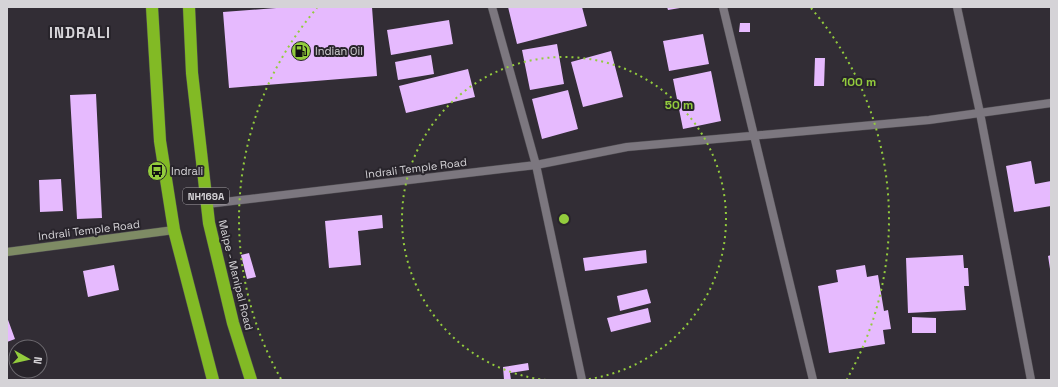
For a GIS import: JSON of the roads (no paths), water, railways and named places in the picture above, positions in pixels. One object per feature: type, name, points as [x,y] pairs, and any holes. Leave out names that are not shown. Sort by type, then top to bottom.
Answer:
[{"type":"highway","name":"NH169A","points":[[152,7],[160,141],[174,230],[213,380]]},
{"type":"highway","name":"Malpe - Manipal Road","points":[[189,7],[192,73],[209,222],[233,323],[251,380]]},
{"type":"street","points":[[492,7],[536,165],[582,380]]},
{"type":"street","points":[[723,7],[814,380]]},
{"type":"street","points":[[957,7],[980,113],[1031,380]]},
{"type":"street","name":"Indrali Temple Road","points":[[207,204],[536,165],[627,147],[929,120],[1051,103]]},
{"type":"street","name":"Indrali Temple Road","points":[[7,252],[174,230]]},
{"type":"place","name":"Indian Oil","points":[[301,51]]},
{"type":"place","name":"Indrali","points":[[157,171]]},
{"type":"district","name":"INDRALI","points":[[80,32]]}]
